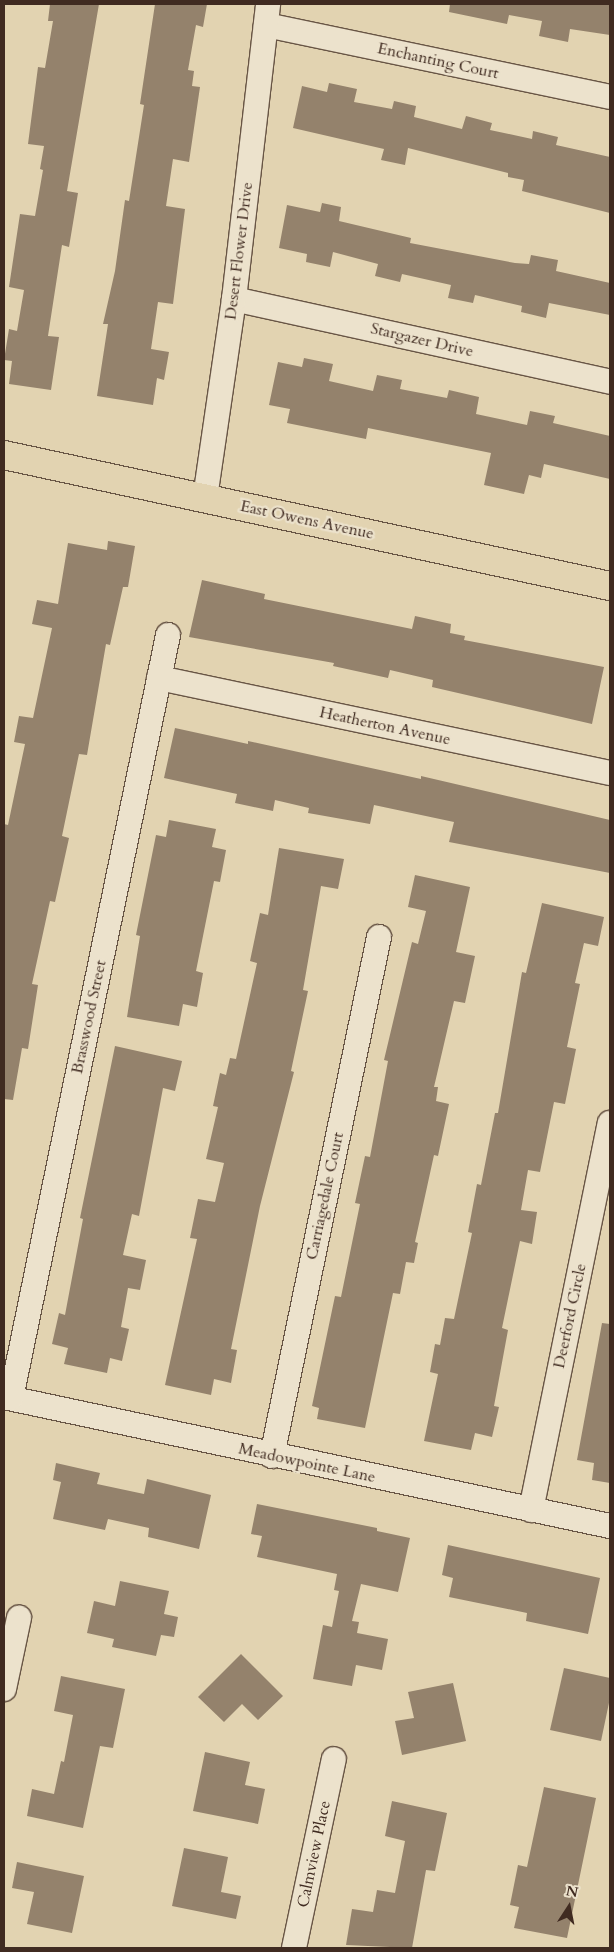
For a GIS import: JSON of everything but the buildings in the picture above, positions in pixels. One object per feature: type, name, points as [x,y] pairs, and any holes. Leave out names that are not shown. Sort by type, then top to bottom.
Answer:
[{"type":"main road","name":"East Owens Avenue","points":[[4,455],[610,586]]},
{"type":"street","name":"Enchanting Court","points":[[267,15],[610,97]]},
{"type":"street","name":"Desert Flower Drive","points":[[205,498],[234,298],[267,15]]},
{"type":"street","name":"Stargazer Drive","points":[[234,298],[610,382]]},
{"type":"street","name":"Brasswood Street","points":[[7,1398],[168,635]]},
{"type":"street","name":"Heatherton Avenue","points":[[159,678],[610,773]]},
{"type":"street","name":"Carriagedale Court","points":[[272,1456],[379,937]]},
{"type":"street","name":"Deerford Circle","points":[[531,1510],[610,1123]]},
{"type":"street","name":"Meadowpointe Lane","points":[[7,1398],[272,1456],[610,1526]]},
{"type":"street","points":[[4,1690],[19,1618]]},
{"type":"street","name":"Calmview Place","points":[[294,1948],[334,1759]]}]
